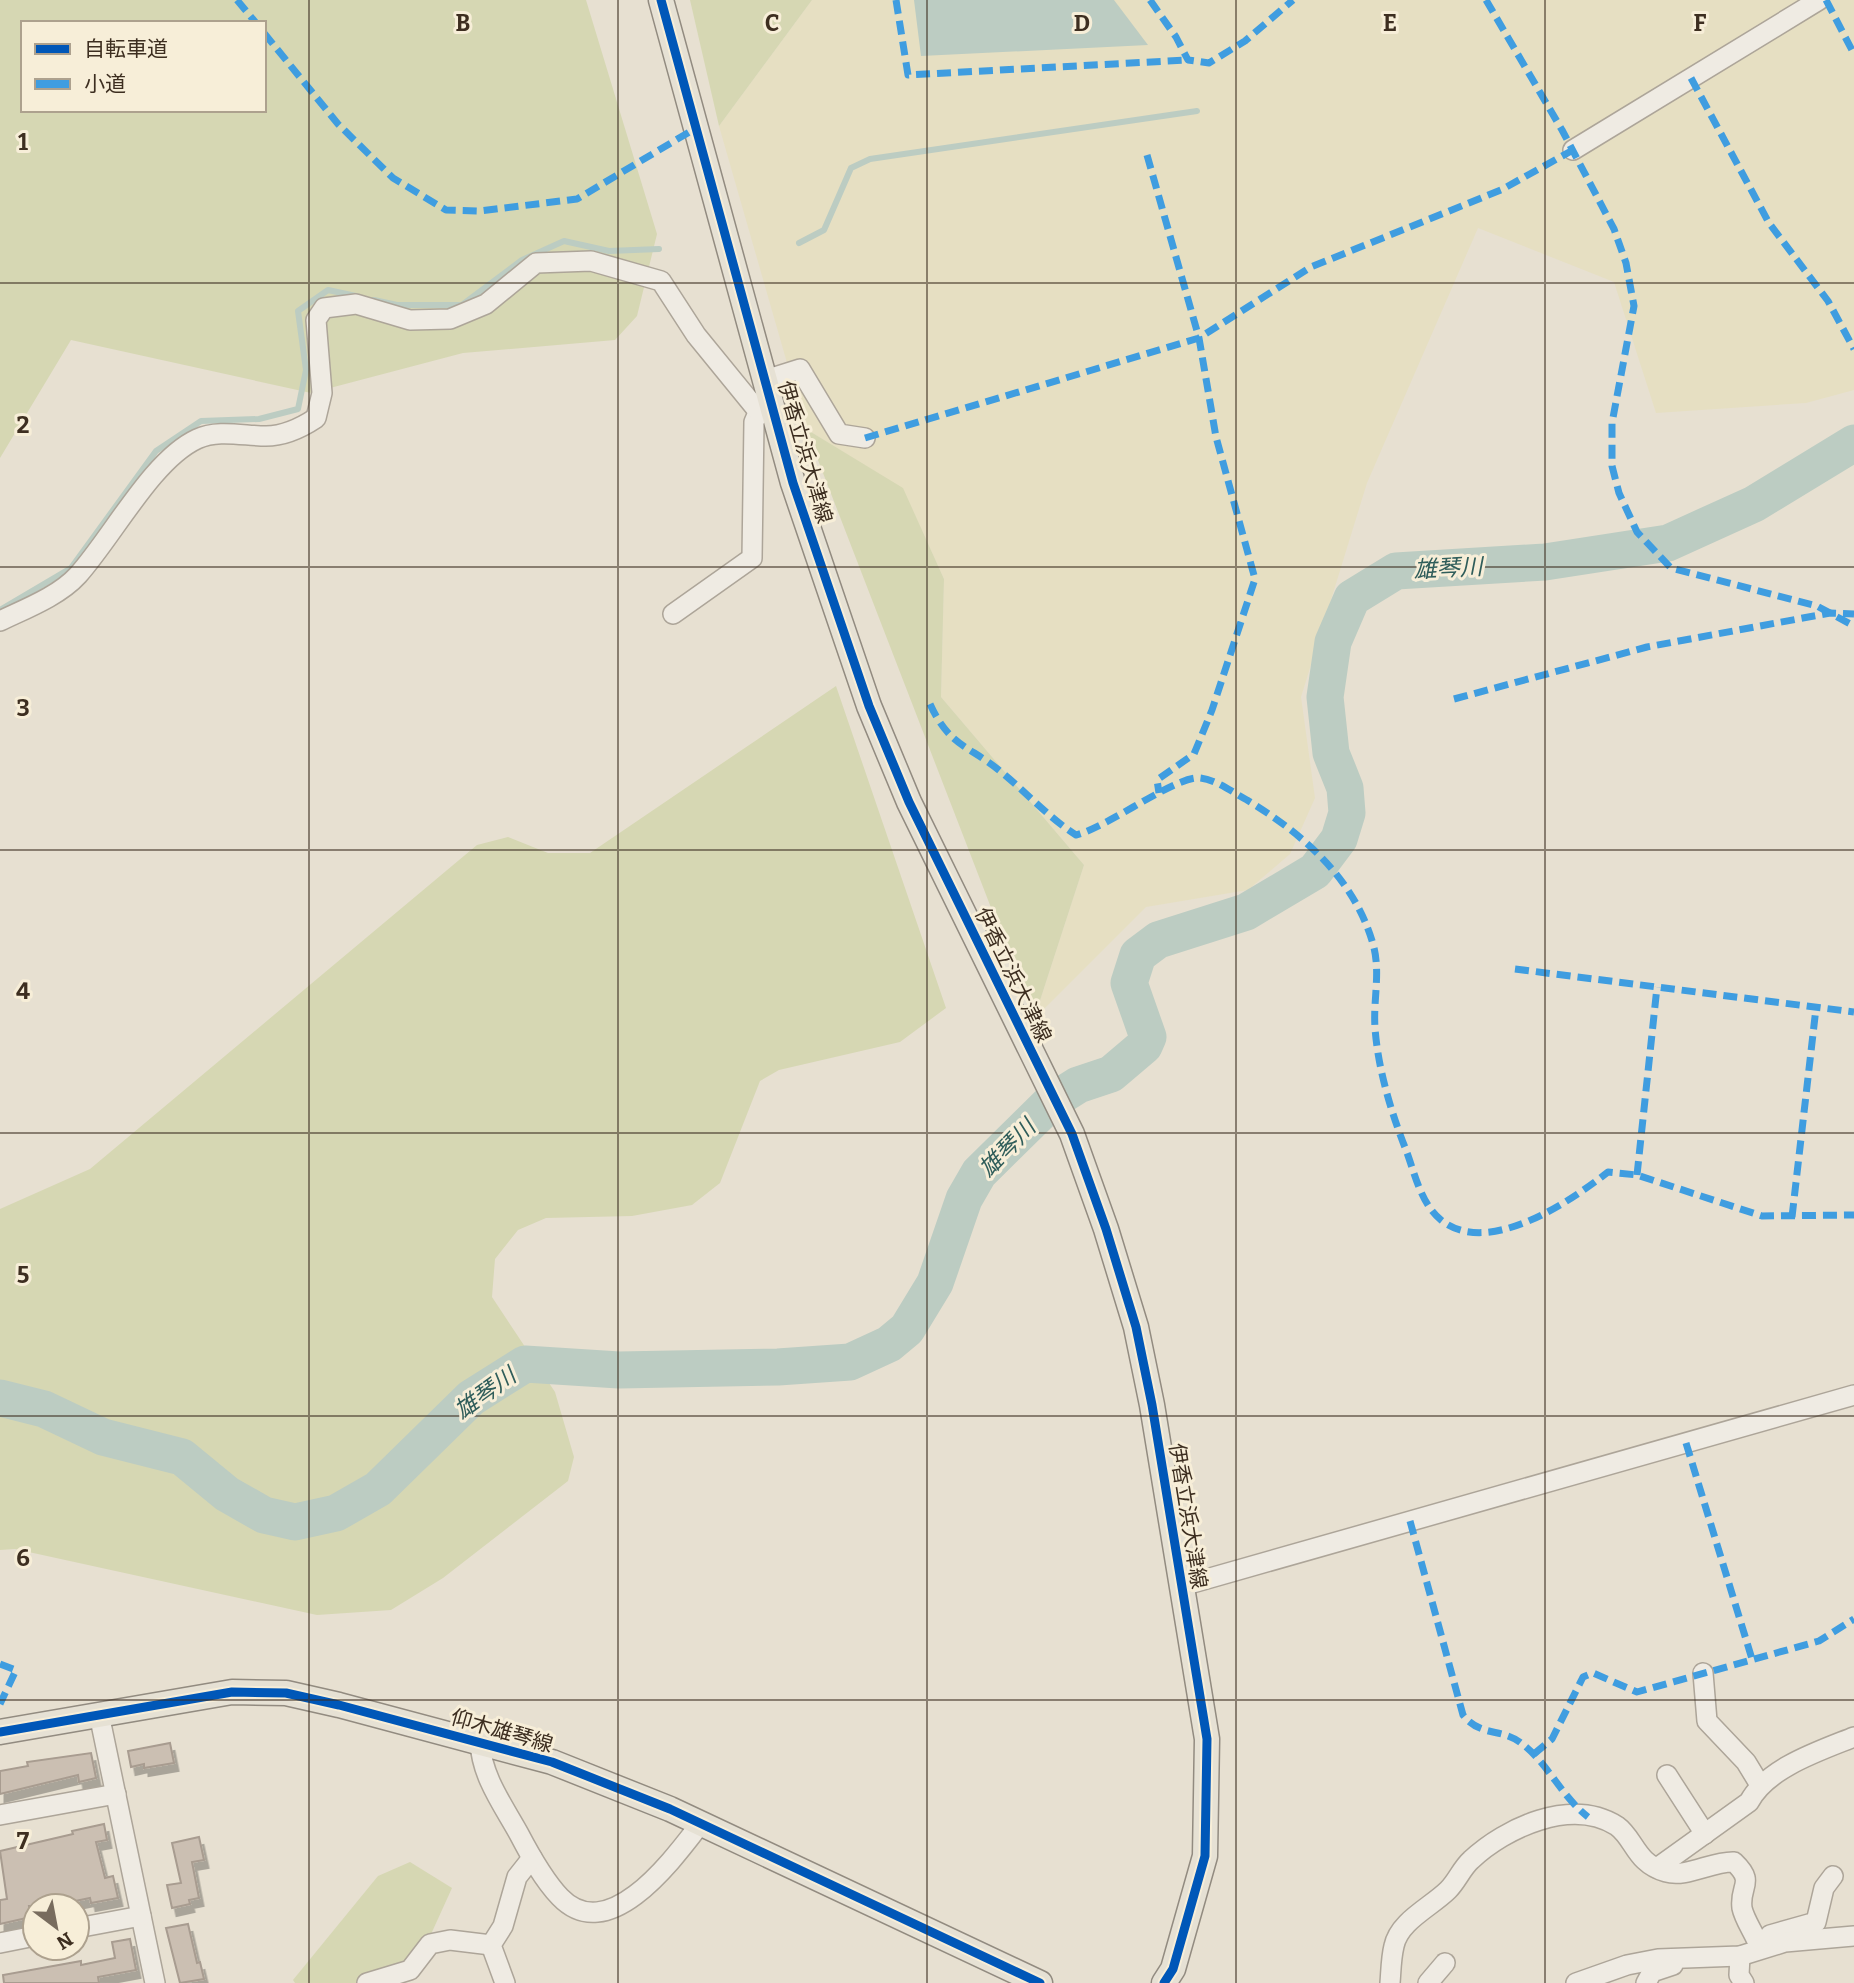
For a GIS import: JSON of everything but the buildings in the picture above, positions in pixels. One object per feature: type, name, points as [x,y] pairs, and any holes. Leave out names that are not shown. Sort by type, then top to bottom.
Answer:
[{"type":"main road","name":"伊香立浜大津線","points":[[661,0],[764,394],[869,706],[909,802],[1072,1134],[1106,1229],[1136,1327],[1207,1739],[1205,1856],[1173,1969],[1164,1983]]},
{"type":"main road","name":"仰木雄琴線","points":[[0,1731],[232,1692],[286,1693],[551,1762],[701,1823],[1040,1983]]},
{"type":"street","points":[[1573,150],[1819,0]]},
{"type":"street","points":[[0,621],[34,604],[76,577],[167,459],[199,438],[236,433],[269,436],[299,429],[316,418],[322,393],[316,320],[324,308],[356,304],[411,320],[450,319],[486,304],[536,263],[591,261],[662,281],[696,335],[764,394]]},
{"type":"street","points":[[673,614],[752,558],[754,422],[764,394],[800,369],[839,434],[864,438]]},
{"type":"street","points":[[1182,1586],[1854,1395]]},
{"type":"street","points":[[1703,1673],[1707,1721],[1746,1762],[1760,1785]]},
{"type":"street","points":[[99,1714],[155,1983]]},
{"type":"street","points":[[1657,1868],[1749,1802],[1760,1785],[1822,1749],[1854,1737]]},
{"type":"street","points":[[480,1743],[481,1765],[532,1858],[561,1898],[580,1910],[609,1910],[637,1894],[666,1868],[701,1823]]},
{"type":"street","points":[[1667,1775],[1705,1834]]},
{"type":"street","points":[[0,1815],[116,1794]]},
{"type":"street","points":[[1390,1983],[1394,1944],[1407,1923],[1451,1887],[1468,1862],[1483,1850],[1520,1828],[1547,1818],[1578,1815],[1599,1819],[1618,1827],[1633,1849],[1657,1868],[1677,1874],[1719,1862],[1734,1862],[1743,1871],[1747,1881],[1742,1908],[1756,1940]]},
{"type":"street","points":[[491,1945],[503,1926],[517,1877],[532,1858]]},
{"type":"street","points":[[1731,1956],[1756,1940],[1816,1922],[1824,1888],[1833,1877]]},
{"type":"street","points":[[91,1925],[142,1916]]},
{"type":"street","points":[[1576,1983],[1626,1965],[1658,1959],[1731,1956],[1785,1942],[1854,1936]]},
{"type":"street","points":[[0,1942],[21,1938]]},
{"type":"street","points":[[367,1983],[410,1970],[430,1944],[450,1940],[491,1945]]},
{"type":"street","points":[[491,1945],[505,1983]]},
{"type":"street","points":[[1731,1956],[1744,1983]]},
{"type":"street","points":[[1646,1983],[1652,1972],[1690,1958]]},
{"type":"street","points":[[1428,1983],[1445,1963]]},
{"type":"shaded area","points":[[812,0],[1854,0],[1854,390],[1806,403],[1656,413],[1614,282],[1478,228],[1367,483],[1301,697],[1315,798],[1290,854],[1248,890],[1146,907],[1034,1019],[1084,865],[941,697],[944,579],[903,489],[806,429],[719,126]]},
{"type":"shaded area","points":[[914,0],[1114,0],[1148,45],[921,56]]},
{"type":"green space","points":[[0,0],[586,0],[657,234],[637,316],[615,340],[463,353],[311,393],[71,340],[0,458]]},
{"type":"green space","points":[[690,0],[812,0],[719,126]]},
{"type":"green space","points":[[806,429],[903,488],[944,579],[941,697],[1084,865],[1034,1019]]},
{"type":"green space","points":[[836,686],[946,1008],[900,1042],[779,1070],[760,1081],[720,1183],[692,1205],[632,1216],[546,1218],[518,1230],[495,1259],[492,1297],[555,1392],[574,1457],[568,1481],[443,1578],[391,1610],[317,1615],[15,1549],[0,1550],[0,1209],[90,1169],[477,845],[508,837],[548,853],[590,853]]},
{"type":"green space","points":[[410,1862],[452,1888],[417,1965],[394,1983],[295,1983],[293,1980],[378,1876]]},
{"type":"waterway","points":[[799,243],[824,230],[851,168],[870,159],[1197,111]]},
{"type":"waterway","points":[[374,300],[397,305],[462,305],[522,260],[564,241],[609,251],[659,249]]},
{"type":"waterway","points":[[0,610],[71,568],[156,451],[201,421],[259,419],[298,409],[306,370],[298,311],[328,290],[356,296]]},
{"type":"waterway","name":"雄琴川","points":[[0,1398],[44,1409],[103,1437],[182,1457],[227,1494],[264,1515],[295,1522],[336,1513],[378,1489],[471,1398],[525,1364],[619,1370],[778,1367],[850,1362],[889,1344],[907,1329],[935,1283],[964,1199],[979,1173],[1051,1102],[1078,1085],[1111,1074],[1144,1046],[1148,1037],[1129,983],[1138,955],[1158,940],[1246,912],[1315,871],[1339,839],[1347,813],[1345,788],[1331,753],[1325,697],[1333,642],[1352,598],[1396,571],[1545,562],[1668,543],[1754,504],[1854,443]]},
{"type":"marked path","points":[[237,0],[254,21]]},
{"type":"marked path","points":[[896,0],[908,75],[1188,60]]},
{"type":"marked path","points":[[1150,0],[1176,37],[1188,60],[1209,63],[1245,41],[1293,0]]},
{"type":"marked path","points":[[1486,0],[1562,130],[1614,229],[1626,263],[1634,306],[1612,423],[1612,466],[1619,493],[1637,532],[1671,568],[1817,606],[1854,626]]},
{"type":"marked path","points":[[1826,0],[1854,54]]},
{"type":"marked path","points":[[266,35],[338,124],[393,178],[446,210],[480,211],[577,199],[696,128]]},
{"type":"marked path","points":[[1691,78],[1769,223],[1828,301],[1854,349]]},
{"type":"marked path","points":[[865,438],[1199,338],[1311,267],[1501,190],[1573,150]]},
{"type":"marked path","points":[[1147,155],[1199,338],[1216,437],[1255,579],[1212,710],[1194,754],[1157,780],[1159,793]]},
{"type":"marked path","points":[[1454,699],[1647,647],[1830,613],[1854,614]]},
{"type":"marked path","points":[[930,704],[944,729],[952,737],[989,762],[1076,835],[1175,785],[1200,778],[1224,787],[1268,813],[1324,860],[1353,898],[1373,944],[1377,975],[1375,1028],[1382,1075],[1419,1188],[1428,1206],[1441,1220],[1460,1230],[1482,1233],[1505,1229],[1551,1210],[1608,1172],[1637,1175],[1762,1216],[1854,1215]]},
{"type":"marked path","points":[[1515,969],[1854,1012]]},
{"type":"marked path","points":[[1637,1175],[1657,987]]},
{"type":"marked path","points":[[1792,1217],[1816,1008]]},
{"type":"marked path","points":[[1686,1443],[1752,1659]]},
{"type":"marked path","points":[[1410,1521],[1463,1715],[1477,1727],[1514,1738],[1531,1751],[1578,1809],[1588,1817]]},
{"type":"marked path","points":[[1534,1754],[1552,1739],[1583,1677],[1593,1673],[1637,1692],[1819,1641],[1854,1619]]},
{"type":"marked path","points":[[0,1664],[16,1670],[0,1704]]},
{"type":"cycle path","points":[[661,0],[793,483],[869,706],[909,802],[1072,1134],[1106,1229],[1136,1327],[1152,1405],[1207,1739],[1205,1856],[1173,1969],[1164,1983]]},
{"type":"cycle path","points":[[0,1732],[232,1692],[286,1693],[339,1705],[552,1762],[670,1809],[1040,1983]]}]
